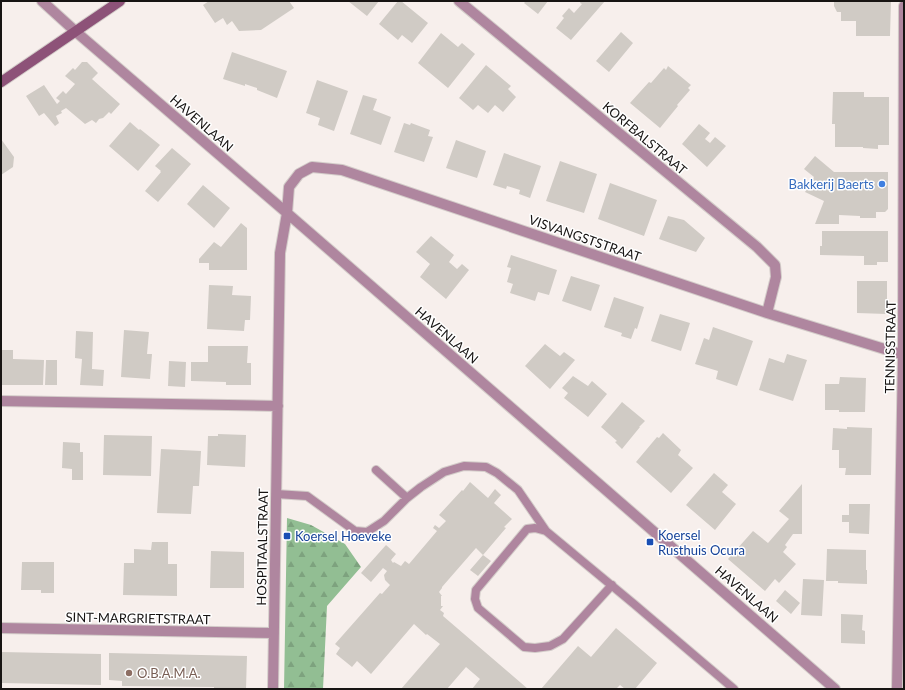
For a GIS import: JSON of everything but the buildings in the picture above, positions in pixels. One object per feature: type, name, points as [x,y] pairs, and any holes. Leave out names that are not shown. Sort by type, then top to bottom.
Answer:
[{"type":"street","name":"HAVENLAAN","points":[[42,1],[836,689]]},
{"type":"street","points":[[1,82],[120,1]]},
{"type":"street","name":"KORFBALSTRAAT","points":[[459,1],[757,247],[775,265],[776,277],[767,313]]},
{"type":"street","name":"TENNISSTRAAT","points":[[897,689],[904,355],[904,6]]},
{"type":"street","name":"VISVANGSTSTRAAT","points":[[287,213],[289,187],[299,174],[312,168],[342,170],[767,313],[904,355]]},
{"type":"street","name":"HOSPITAALSTRAAT","points":[[273,689],[280,253],[287,213]]},
{"type":"street","points":[[1,401],[278,406]]},
{"type":"street","name":"SINT-MARGRIETSTRAAT","points":[[1,628],[274,633]]},
{"type":"lane","points":[[276,494],[307,496],[355,531],[367,532],[384,521],[420,487],[444,472],[464,466],[486,467],[497,473],[518,490],[546,531],[734,689]]},
{"type":"lane","points":[[376,470],[407,498]]},
{"type":"lane","points":[[546,531],[535,528],[527,530],[476,590],[475,599],[478,608],[524,648],[550,646],[564,640],[612,585]]},
{"type":"green space","points":[[287,518],[311,525],[345,544],[361,567],[327,606],[323,689],[284,689]]},
{"type":"place","name":"Bakkerij Baerts","points":[[882,184]]},
{"type":"place","name":"Koersel Hoeveke","points":[[287,536]]},
{"type":"place","name":"Koersel Rusthuis Ocura","points":[[650,542]]},
{"type":"place","name":"O.B.A.M.A.","points":[[129,673]]}]
